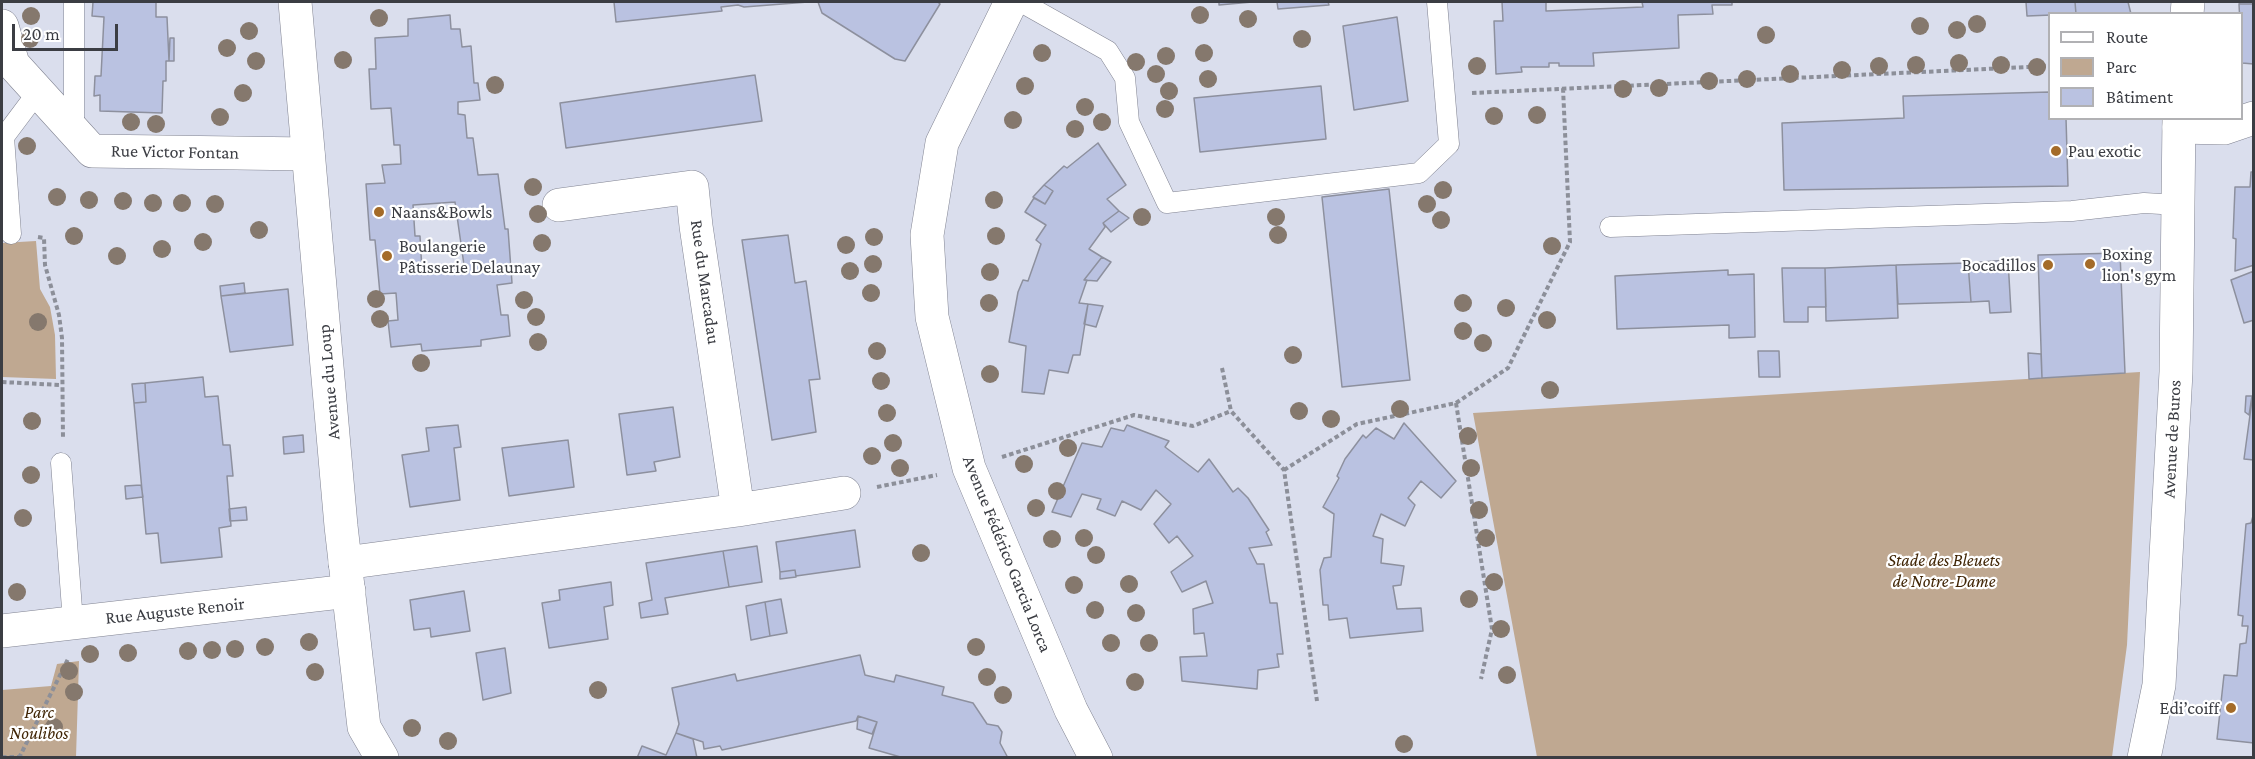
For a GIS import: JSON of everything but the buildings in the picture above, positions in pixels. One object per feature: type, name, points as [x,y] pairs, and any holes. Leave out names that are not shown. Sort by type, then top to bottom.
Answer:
[{"type":"street","name":"Avenue du Loup","points":[[295,2],[347,577],[364,727],[382,758]]},
{"type":"street","name":"Avenue Fédérico Garcia Lorca","points":[[1011,2],[942,143],[927,235],[932,317],[969,468],[1071,710],[1096,758]]},
{"type":"street","name":"Rue Victor Fontan","points":[[2,26],[13,64],[92,151],[308,154]]},
{"type":"street","points":[[2179,123],[2224,128],[2253,118]]},
{"type":"street","name":"Avenue de Buros","points":[[2144,758],[2160,674],[2176,372],[2179,123]]},
{"type":"street","name":"Rue du Marcadau","points":[[560,206],[692,187],[738,510]]},
{"type":"street","points":[[347,577],[844,493]]},
{"type":"street","name":"Rue Auguste Renoir","points":[[2,631],[80,621],[347,577]]},
{"type":"lane","points":[[74,2],[74,132]]},
{"type":"lane","points":[[1021,2],[1108,51],[1125,78],[1129,123],[1167,203],[1419,173],[1449,144],[1437,2]]},
{"type":"lane","points":[[11,234],[4,137],[37,93]]},
{"type":"lane","points":[[1610,227],[2072,211],[2144,203],[2179,205]]},
{"type":"lane","points":[[61,463],[80,621]]},
{"type":"path","points":[[1444,94],[2048,66]]},
{"type":"path","points":[[1284,470],[1357,424],[1456,403],[1508,368],[1570,242],[1563,88]]},
{"type":"path","points":[[11,234],[44,238],[45,265],[59,315],[62,338],[61,384],[64,413],[61,463]]},
{"type":"path","points":[[1222,368],[1231,411],[1284,470],[1317,700]]},
{"type":"path","points":[[2,382],[61,384]]},
{"type":"path","points":[[1456,403],[1492,629],[1481,679]]},
{"type":"path","points":[[844,493],[969,468],[1134,415],[1193,426],[1231,411]]},
{"type":"path","points":[[2,757],[19,757],[80,621]]},
{"type":"green space","points":[[36,241],[40,289],[50,307],[55,335],[56,379],[2,377],[2,243]]},
{"type":"green space","name":"Stade des Bleuets de Notre-Dame","points":[[2140,372],[2127,645],[2112,757],[1537,757],[1473,413]]},
{"type":"green space","name":"Parc Noulibos","points":[[79,661],[76,757],[2,757],[2,690],[51,686],[57,664]]},
{"type":"place","name":"Pau exotic","points":[[2056,151]]},
{"type":"place","name":"Naans&Bowls","points":[[379,212]]},
{"type":"place","name":"Boulangerie Pâtisserie Delaunay","points":[[387,256]]},
{"type":"place","name":"Boxing lion's gym","points":[[2090,264]]},
{"type":"place","name":"Bocadillos","points":[[2048,265]]},
{"type":"place","name":"Edi’coiff","points":[[2231,708]]}]
